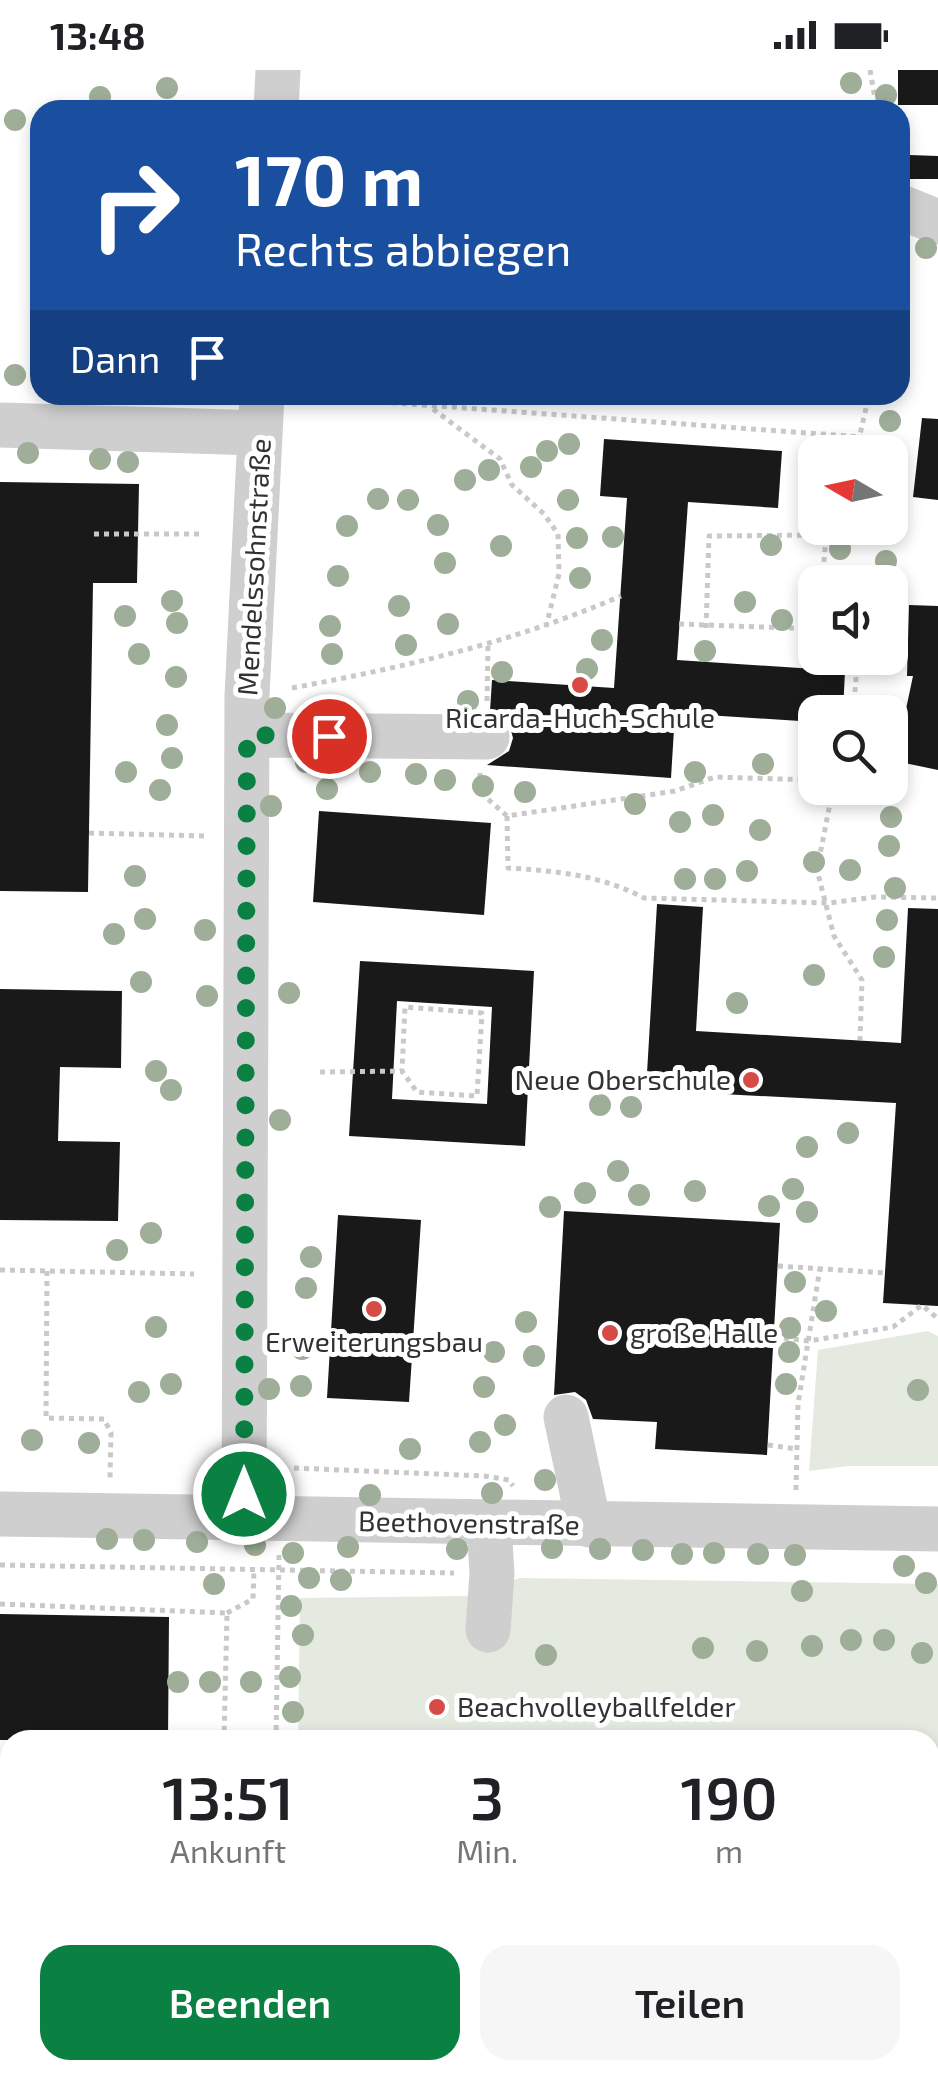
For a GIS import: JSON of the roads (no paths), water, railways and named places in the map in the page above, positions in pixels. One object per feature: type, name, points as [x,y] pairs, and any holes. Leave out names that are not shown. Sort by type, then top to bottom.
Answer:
[{"type":"street","points":[[276,100],[278,70]]},
{"type":"street","points":[[0,426],[275,409]]},
{"type":"street","name":"Mendelssohnstraße","points":[[261,1520],[247,735],[275,409]]},
{"type":"street","points":[[247,735],[487,737]]},
{"type":"street","points":[[566,1417],[589,1525]]},
{"type":"street","points":[[488,1630],[502,1507]]},
{"type":"street","name":"Beethovenstraße","points":[[0,1514],[261,1520],[502,1507],[589,1525],[938,1528]]},
{"type":"place","name":"Ricarda-Huch-Schule","points":[[580,685]]},
{"type":"place","name":"Neue Oberschule","points":[[751,1080]]},
{"type":"place","name":"Erweiterungsbau","points":[[374,1309]]},
{"type":"place","name":"große Halle","points":[[610,1333]]},
{"type":"place","name":"Beachvolleyballfelder","points":[[437,1707]]}]
